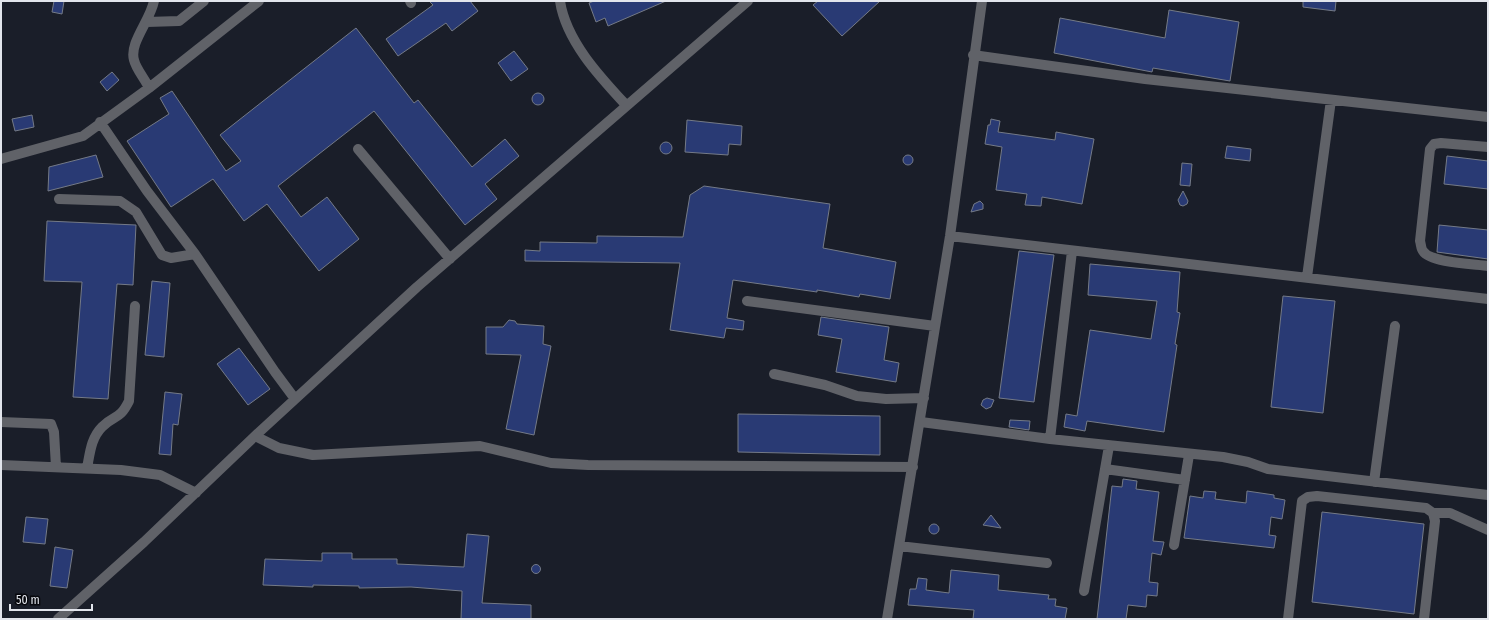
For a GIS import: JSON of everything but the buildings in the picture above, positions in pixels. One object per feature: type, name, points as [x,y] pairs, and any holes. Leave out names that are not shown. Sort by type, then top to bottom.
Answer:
[{"type":"street","points":[[150,88],[134,60],[134,43],[147,22],[154,1]]},
{"type":"street","points":[[147,22],[179,21],[204,1]]},
{"type":"street","points":[[1,159],[83,136],[100,122],[121,110],[150,88],[259,1]]},
{"type":"street","points":[[560,1],[567,26],[593,69],[626,105]]},
{"type":"street","points":[[58,619],[144,542],[295,399],[450,259],[626,105],[748,1]]},
{"type":"street","points":[[887,619],[921,422],[950,236],[973,55],[982,1]]},
{"type":"street","points":[[973,55],[1145,79],[1488,117]]},
{"type":"street","points":[[1307,277],[1331,100]]},
{"type":"street","points":[[100,122],[147,191],[195,254],[295,399]]},
{"type":"street","points":[[1488,148],[1441,143],[1434,144],[1430,148],[1420,242],[1423,251],[1429,256],[1446,261],[1488,266]]},
{"type":"street","points":[[358,149],[450,259]]},
{"type":"street","points":[[59,199],[120,201],[136,212],[162,255],[171,258],[195,254]]},
{"type":"street","points":[[950,236],[1488,299]]},
{"type":"street","points":[[1050,439],[1072,251]]},
{"type":"street","points":[[747,301],[935,326]]},
{"type":"street","points":[[87,468],[93,438],[103,426],[123,414],[129,401],[135,306]]},
{"type":"street","points":[[1374,482],[1395,326]]},
{"type":"street","points":[[774,374],[825,385],[857,396],[886,399],[924,398]]},
{"type":"street","points":[[1,422],[51,424],[54,432],[56,467]]},
{"type":"street","points":[[921,422],[1109,446],[1189,455],[1223,457],[1248,462],[1268,469],[1488,495]]},
{"type":"street","points":[[255,436],[279,448],[314,455],[480,446],[551,463],[588,465],[913,467]]},
{"type":"street","points":[[1084,591],[1109,446]]},
{"type":"street","points":[[1174,545],[1189,455]]},
{"type":"street","points":[[1,465],[87,468],[160,474],[196,493]]},
{"type":"street","points":[[1105,469],[1185,480]]},
{"type":"street","points":[[1288,619],[1302,501],[1308,497],[1318,496],[1426,508],[1434,513],[1450,513],[1488,530]]},
{"type":"street","points":[[1424,619],[1435,522],[1434,513]]},
{"type":"street","points":[[900,546],[1047,563]]}]
